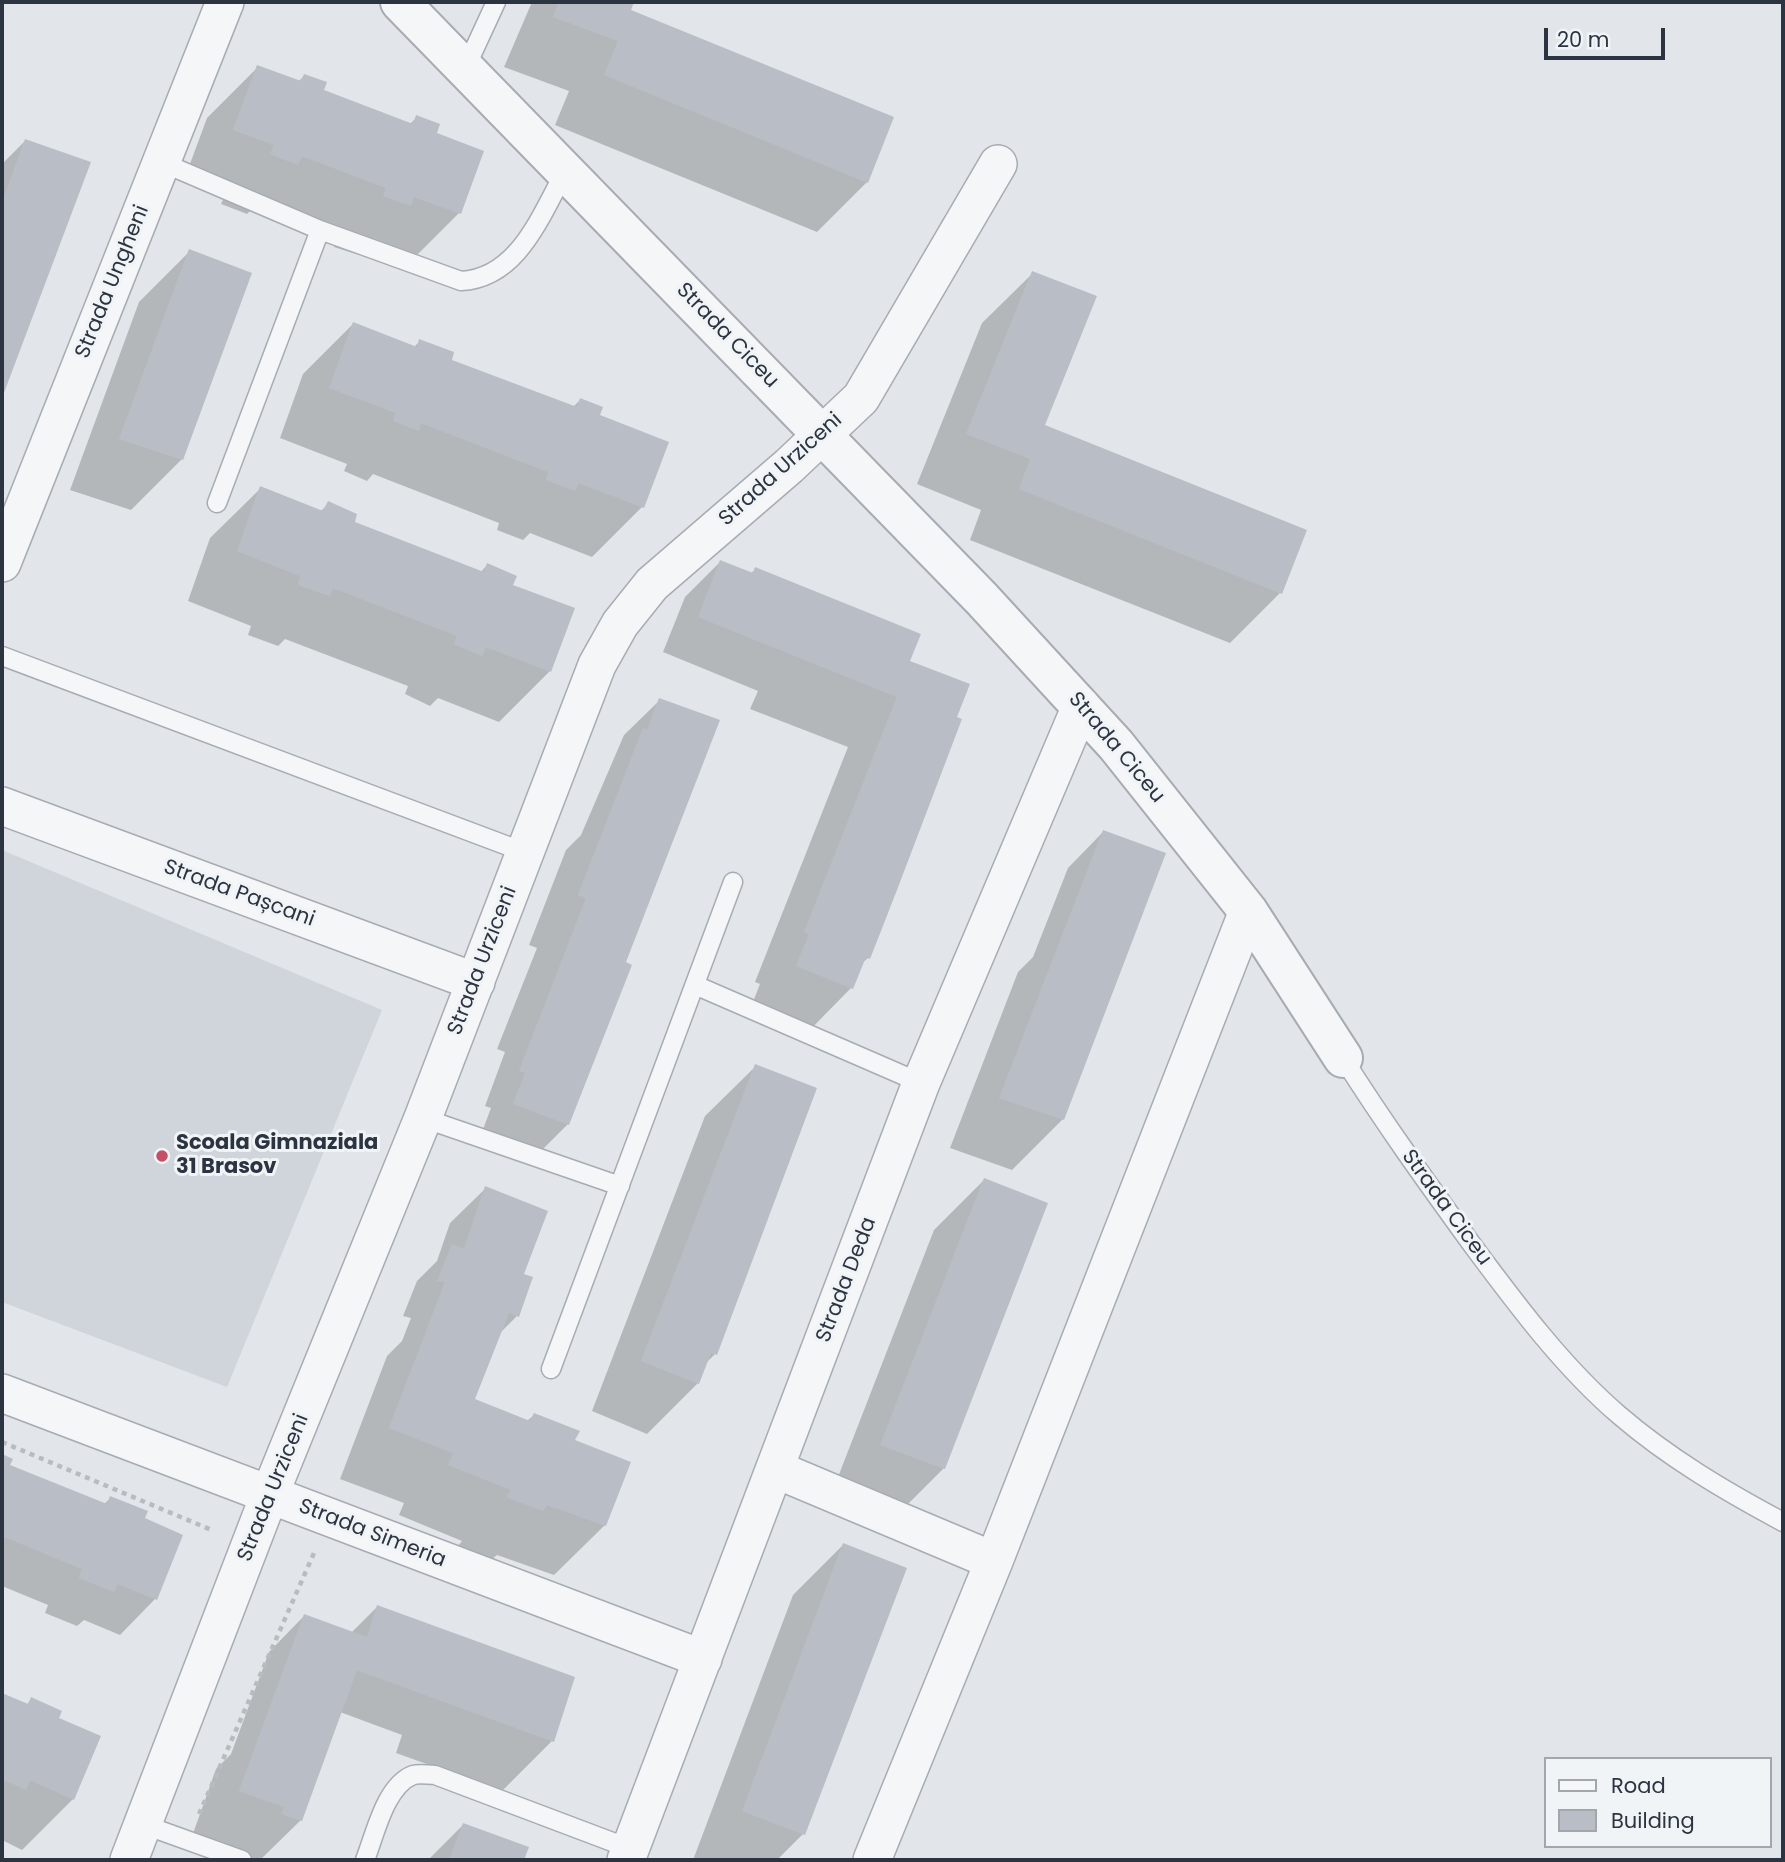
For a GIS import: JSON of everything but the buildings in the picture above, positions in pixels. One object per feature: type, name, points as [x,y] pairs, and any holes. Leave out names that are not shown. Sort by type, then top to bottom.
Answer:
[{"type":"street","name":"Strada Ungheni","points":[[2,563],[225,2]]},
{"type":"street","name":"Strada Ciceu","points":[[400,2],[466,66],[982,599],[1116,745],[1248,911],[1343,1058]]},
{"type":"street","name":"Strada Urziceni","points":[[129,1860],[270,1496],[424,1118],[597,665],[620,624],[652,584],[861,398],[998,164]]},
{"type":"street","name":"Strada Deda","points":[[629,1854],[921,1083],[1081,706]]},
{"type":"street","name":"Strada Pașcani","points":[[2,806],[476,982]]},
{"type":"street","points":[[872,1860],[994,1561],[1248,911]]},
{"type":"street","name":"Strada Simeria","points":[[2,1393],[703,1659]]},
{"type":"street","points":[[775,1469],[994,1561]]},
{"type":"lane","points":[[466,66],[496,2]]},
{"type":"lane","points":[[161,162],[320,230],[461,281],[477,280],[498,271],[523,246],[566,170]]},
{"type":"lane","points":[[217,503],[320,230]]},
{"type":"lane","points":[[2,656],[524,852]]},
{"type":"lane","points":[[551,1369],[733,883]]},
{"type":"lane","points":[[695,985],[921,1083]]},
{"type":"lane","name":"Strada Ciceu","points":[[1343,1058],[1390,1131],[1441,1202],[1510,1296],[1564,1360],[1618,1414],[1686,1467],[1783,1522]]},
{"type":"lane","points":[[424,1118],[620,1186]]},
{"type":"lane","points":[[365,1860],[390,1798],[402,1782],[415,1775],[435,1775],[629,1854]]},
{"type":"lane","points":[[142,1824],[242,1860]]},
{"type":"shaded area","name":"Scoala Gimnaziala 31 Brasov","points":[[2,850],[382,1010],[227,1387],[2,1302]]},
{"type":"place","name":"Scoala Gimnaziala 31 Brasov","points":[[162,1156]]}]
